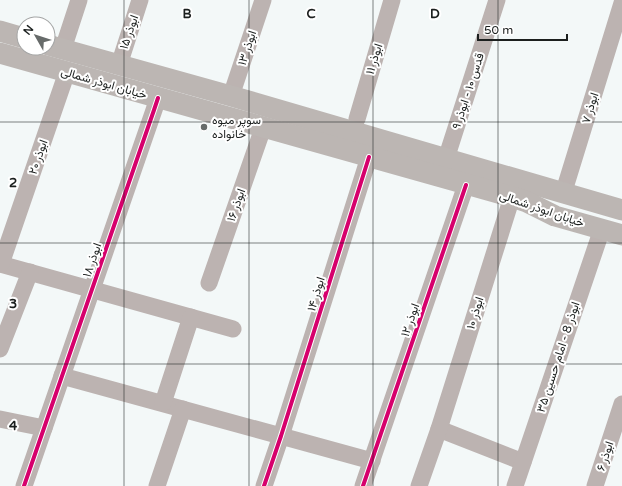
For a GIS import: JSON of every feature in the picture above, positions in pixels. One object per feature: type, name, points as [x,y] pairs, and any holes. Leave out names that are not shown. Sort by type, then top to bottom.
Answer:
[{"type":"main road","points":[[0,31],[16,36]]},
{"type":"main road","name":"خیابان ابوذر شمالی","points":[[56,47],[231,96],[446,160],[622,210]]},
{"type":"main road","name":"خیابان ابوذر شمالی","points":[[0,54],[520,200],[555,216],[622,235]]},
{"type":"main road","points":[[520,200],[558,207],[622,225]]},
{"type":"street","points":[[56,47],[79,0]]},
{"type":"street","name":"ابوذر ۱۵","points":[[119,65],[140,0]]},
{"type":"street","name":"ابوذر ۱۳","points":[[231,96],[262,0]]},
{"type":"street","name":"ابوذر ۱۱","points":[[356,119],[392,0]]},
{"type":"street","name":"قدس ۱۰ - ابوذر ۹","points":[[446,160],[497,0]]},
{"type":"street","name":"ابوذر ۷","points":[[563,194],[619,22],[622,3]]},
{"type":"street","name":"ابوذر ۲۰","points":[[0,264],[67,72]]},
{"type":"street","name":"ابوذر ۱۸","points":[[24,486],[158,98]]},
{"type":"street","name":"ابوذر ۱۶","points":[[209,283],[263,128]]},
{"type":"street","name":"ابوذر ۱۴","points":[[264,486],[368,157]]},
{"type":"street","name":"ابوذر ۱۲","points":[[363,486],[466,185]]},
{"type":"street","name":"ابوذر ۱۰","points":[[420,486],[520,200]]},
{"type":"street","name":"ابوذر 8 - امام حسین ۳۵","points":[[515,486],[602,229]]},
{"type":"street","points":[[0,264],[233,329]]},
{"type":"street","points":[[0,349],[30,272]]},
{"type":"street","points":[[163,403],[191,317]]},
{"type":"street","points":[[62,376],[372,461]]},
{"type":"street","name":"ابوذر ۶","points":[[595,486],[622,404]]},
{"type":"street","points":[[157,486],[183,409]]},
{"type":"street","points":[[0,419],[44,428]]},
{"type":"street","points":[[439,429],[523,462]]},
{"type":"cycle path","points":[[24,486],[158,98]]},
{"type":"cycle path","points":[[264,486],[369,157]]},
{"type":"cycle path","points":[[363,486],[466,185]]},
{"type":"place","name":"سوپر میوه خانواده","points":[[204,127]]}]
